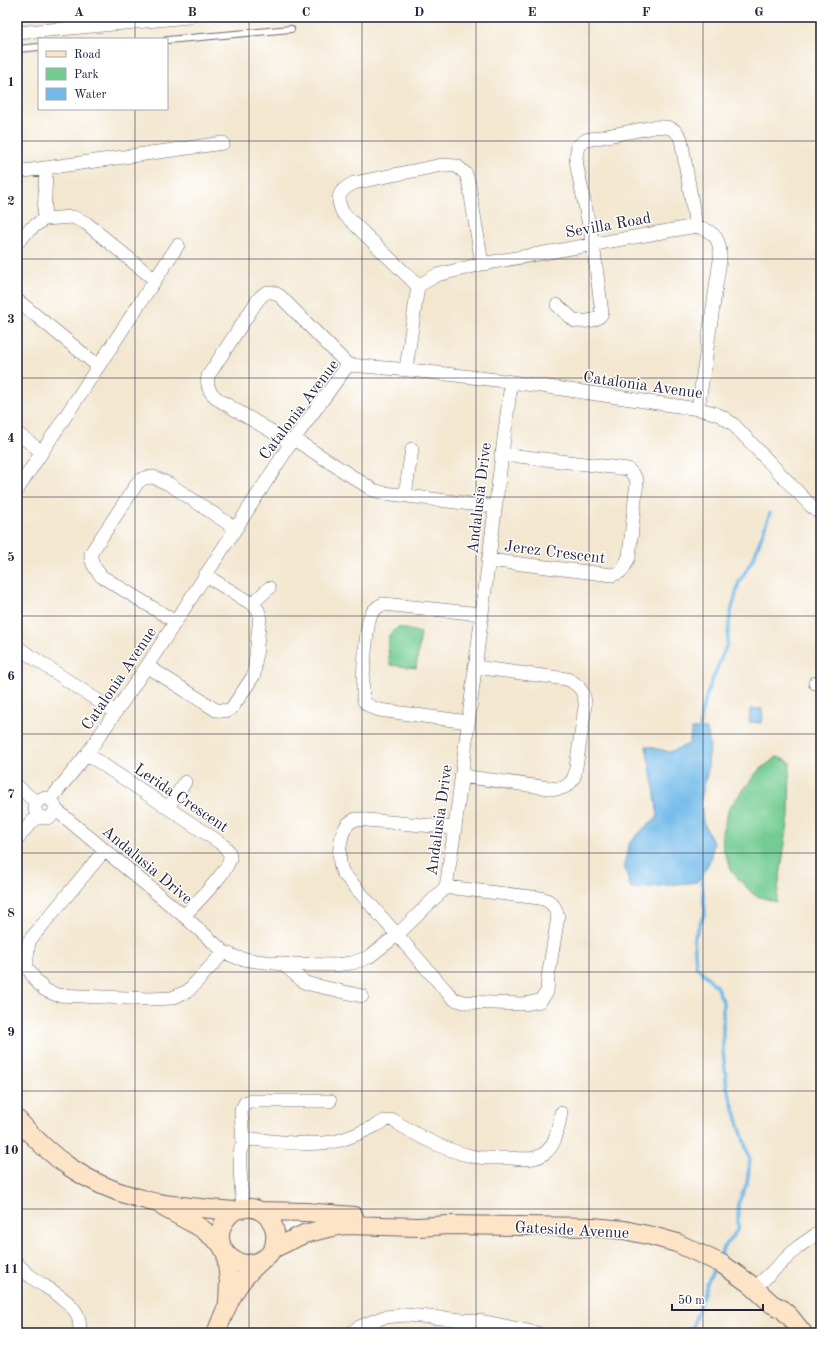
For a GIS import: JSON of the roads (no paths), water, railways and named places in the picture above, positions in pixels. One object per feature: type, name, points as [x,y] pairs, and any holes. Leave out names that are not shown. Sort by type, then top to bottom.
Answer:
[{"type":"street","points":[[17,33],[189,17]]},
{"type":"street","points":[[557,305],[576,321],[592,320],[600,316],[602,309],[592,244],[577,167],[576,157],[578,146],[586,140],[654,127],[669,127],[678,133],[681,139],[696,226],[712,233],[718,240],[720,249],[720,260],[698,409]]},
{"type":"street","points":[[17,172],[223,143]]},
{"type":"street","points":[[406,369],[418,286],[343,213],[339,205],[339,198],[344,189],[354,183],[442,165],[457,166],[466,174],[469,184],[482,264]]},
{"type":"street","points":[[44,219],[46,169]]},
{"type":"street","points":[[17,242],[29,230],[44,219],[73,217],[80,220],[155,280]]},
{"type":"street","name":"Sevilla Road","points":[[418,286],[437,275],[482,264],[696,226]]},
{"type":"street","points":[[17,490],[178,245]]},
{"type":"street","points":[[348,365],[280,296],[274,292],[268,292],[257,301],[208,376],[207,386],[211,394],[219,400],[292,441],[366,487],[384,493],[495,507]]},
{"type":"street","points":[[17,300],[98,366]]},
{"type":"street","name":"Catalonia Avenue","points":[[53,804],[176,622],[292,441],[348,365],[406,369],[511,383],[698,409],[721,415],[734,425],[811,506],[821,514]]},
{"type":"street","name":"Andalusia Drive","points":[[53,804],[104,851],[184,916],[224,952],[244,959],[283,964],[352,963],[369,957],[397,935],[446,887],[455,828],[474,667],[511,383]]},
{"type":"street","points":[[17,433],[42,452]]},
{"type":"street","points":[[405,495],[412,449]]},
{"type":"street","name":"Jerez Crescent","points":[[488,560],[612,575],[623,569],[629,557],[637,481],[628,469],[501,454]]},
{"type":"street","points":[[176,622],[101,576],[90,559],[91,553],[138,482],[144,478],[153,477],[169,484],[235,528]]},
{"type":"street","points":[[147,666],[216,710],[227,711],[232,708],[252,679],[254,675],[260,616],[258,610],[252,604],[206,575]]},
{"type":"street","points":[[252,604],[268,588]]},
{"type":"street","points":[[468,722],[379,710],[368,706],[363,700],[362,684],[369,619],[378,606],[383,604],[481,614]]},
{"type":"street","points":[[17,647],[115,712]]},
{"type":"street","points":[[461,776],[557,789],[564,788],[572,782],[575,774],[585,707],[582,692],[576,684],[567,679],[474,667]]},
{"type":"street","name":"Lerida Crescent","points":[[87,754],[219,842],[230,854],[229,864],[225,870],[184,916]]},
{"type":"street","points":[[168,808],[185,782]]},
{"type":"street","points":[[17,786],[46,818],[53,813],[53,804]]},
{"type":"street","points":[[17,839],[38,809]]},
{"type":"street","points":[[446,887],[540,898],[546,900],[553,906],[558,917],[545,997],[540,1001],[524,1004],[464,1002],[454,999],[340,868],[340,849],[343,833],[348,823],[356,819],[361,818],[455,828]]},
{"type":"street","points":[[104,851],[29,941],[27,967],[36,981],[45,990],[57,994],[150,999],[172,998],[188,991],[224,952]]},
{"type":"street","points":[[283,964],[304,982],[362,996]]},
{"type":"street","points":[[246,1210],[240,1153],[243,1144],[241,1111],[245,1103],[250,1101],[330,1100]]},
{"type":"street","points":[[243,1144],[250,1139],[302,1143],[326,1143],[348,1137],[389,1120],[430,1142],[472,1156],[528,1159],[539,1157],[550,1148],[558,1131],[561,1113]]},
{"type":"street","points":[[17,1119],[51,1154],[77,1173],[100,1185],[158,1203],[201,1228],[233,1260],[242,1264],[251,1264],[267,1255]]},
{"type":"street","name":"Gateside Avenue","points":[[158,1203],[246,1210],[306,1212],[392,1218],[448,1225]]},
{"type":"street","points":[[216,1333],[228,1304],[237,1288],[246,1276],[267,1255],[276,1236],[273,1223],[267,1216],[246,1210],[227,1217],[222,1225],[220,1235],[229,1283],[228,1304]]},
{"type":"street","name":"Gateside Avenue","points":[[267,1255],[304,1234],[332,1227],[350,1225],[419,1227],[448,1225],[593,1227],[624,1230],[652,1236],[677,1244],[722,1264],[755,1288],[772,1304],[794,1333]]},
{"type":"street","points":[[755,1288],[798,1247],[821,1231]]},
{"type":"street","points":[[17,1263],[33,1278],[70,1306],[79,1319],[80,1333]]},
{"type":"street","name":"Gateside Avenue","points":[[772,1304],[782,1309],[803,1333]]},
{"type":"street","points":[[351,1333],[359,1327],[384,1317],[407,1315],[486,1322],[538,1333]]},
{"type":"lane","points":[[168,40],[291,29]]},
{"type":"lane","points":[[17,49],[38,47]]},
{"type":"water","points":[[750,709],[762,709],[763,718],[761,723],[749,722]]},
{"type":"water","points":[[692,729],[707,729],[710,745],[707,774],[701,799],[703,822],[714,844],[709,863],[697,882],[631,889],[624,865],[630,842],[646,826],[658,817],[646,746],[670,752],[689,744]]},
{"type":"waterway","points":[[700,733],[701,713],[709,688],[727,644],[730,616],[739,582],[754,557],[770,513]]},
{"type":"waterway","points":[[701,871],[705,912],[694,938],[696,966],[716,986],[723,1001],[723,1051],[727,1087],[750,1160],[747,1183],[738,1204],[738,1229],[723,1249],[719,1258]]},
{"type":"waterway","points":[[692,1333],[692,1328],[707,1284],[715,1267]]}]
